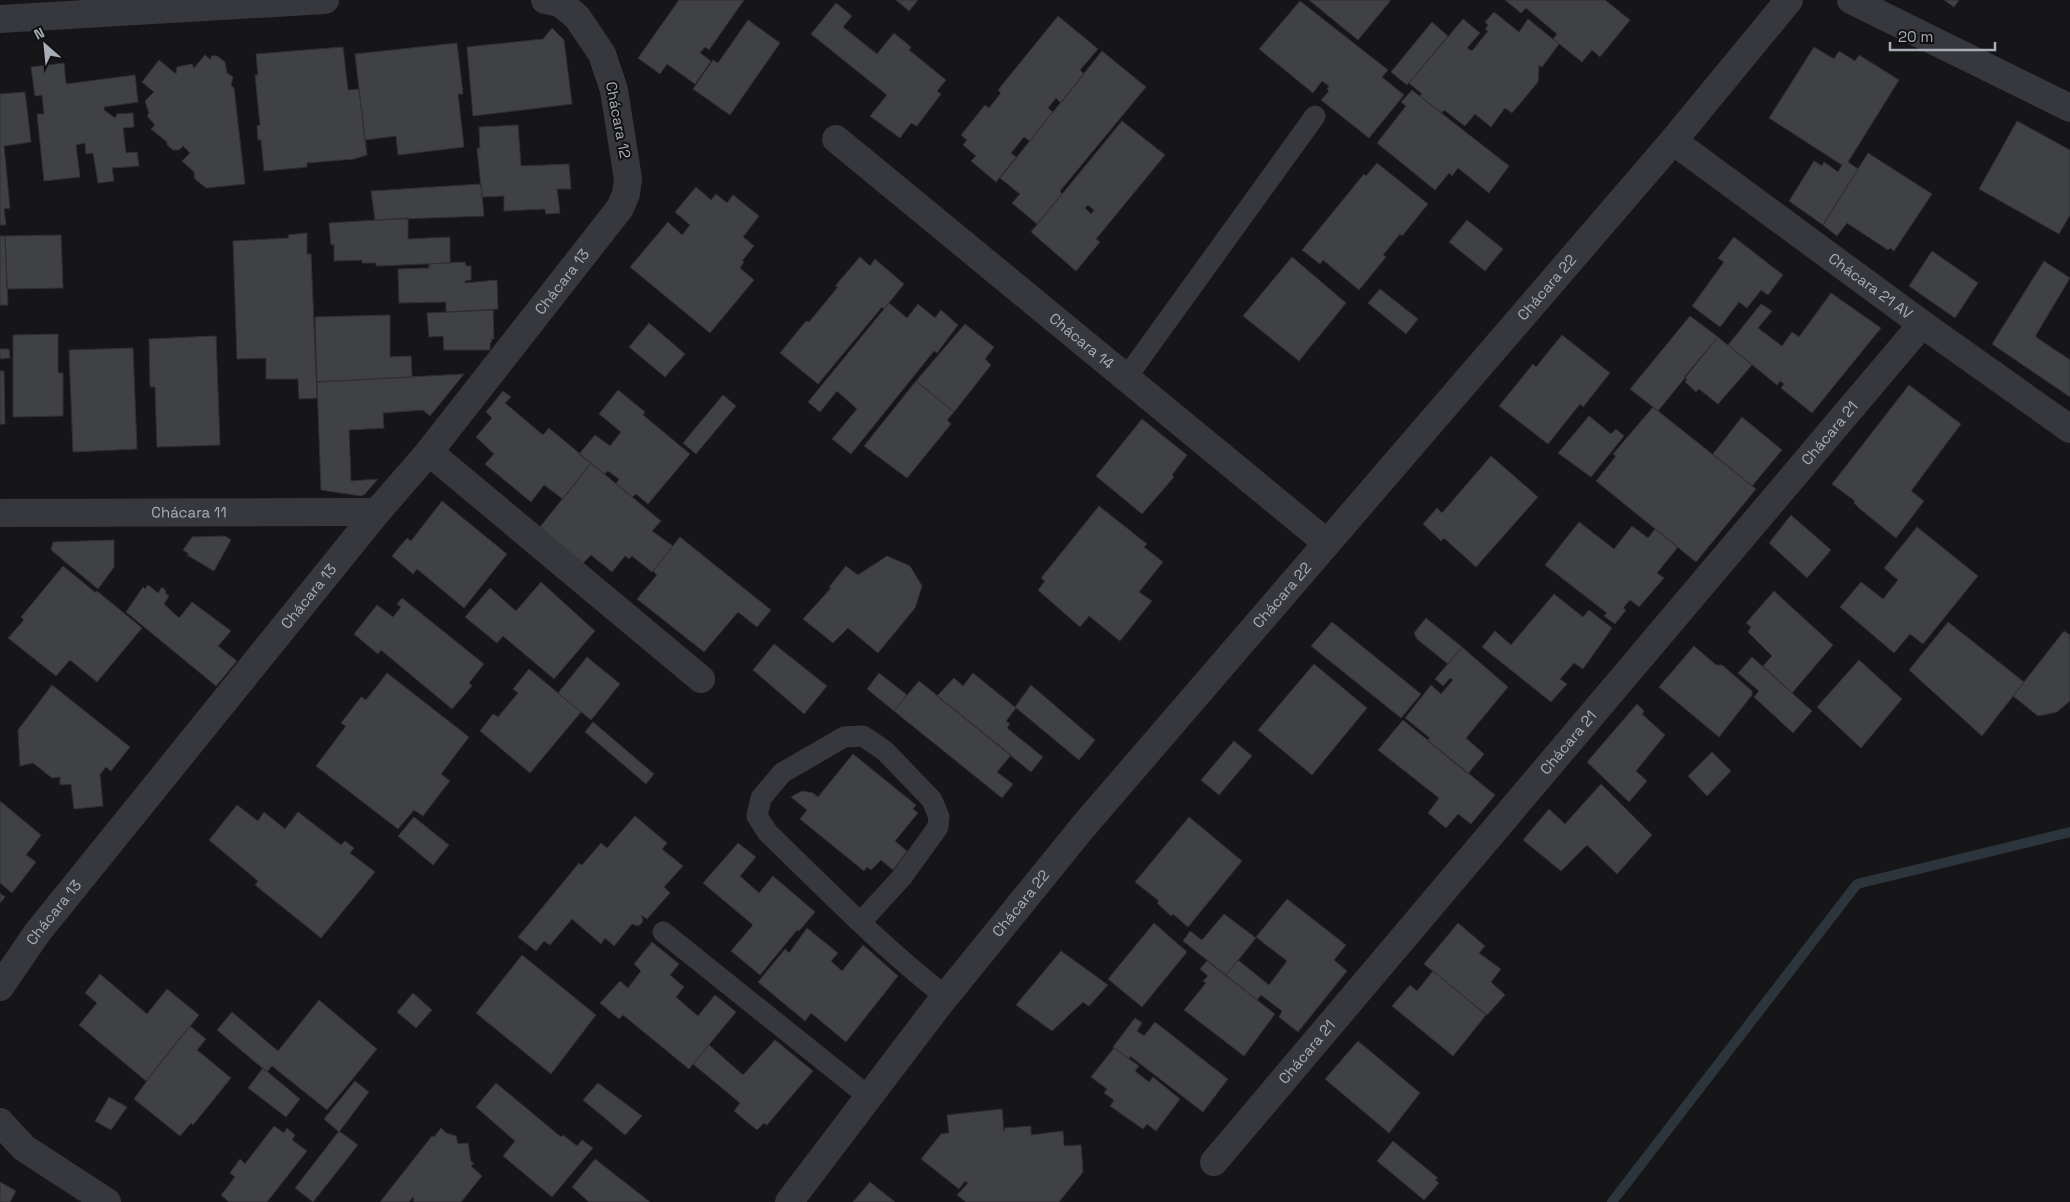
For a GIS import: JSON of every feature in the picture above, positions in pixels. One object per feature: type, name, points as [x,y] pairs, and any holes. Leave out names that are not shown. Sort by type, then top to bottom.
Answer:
[{"type":"street","points":[[0,19],[324,0]]},
{"type":"street","name":"Chácara 12","points":[[545,0],[560,3],[577,17],[602,54],[614,90],[628,179],[626,194],[620,208]]},
{"type":"street","name":"Chácara 22","points":[[789,1202],[946,997],[1082,828],[1673,141],[1789,0]]},
{"type":"street","points":[[1851,0],[2070,108]]},
{"type":"street","name":"Chácara 14","points":[[836,139],[1327,543]]},
{"type":"street","name":"Chácara 21 AV","points":[[1673,141],[1922,324],[2070,429]]},
{"type":"street","name":"Chácara 13","points":[[0,986],[37,933],[378,512],[429,452],[620,208]]},
{"type":"street","name":"Chácara 21","points":[[1214,1162],[1922,324]]},
{"type":"street","points":[[429,452],[701,679]]},
{"type":"street","name":"Chácara 11","points":[[0,514],[378,512]]},
{"type":"street","points":[[0,1122],[24,1148],[106,1202]]},
{"type":"lane","points":[[1126,378],[1315,116]]},
{"type":"lane","points":[[861,922],[902,877],[938,828],[939,817],[932,800],[884,751],[863,736],[844,738],[782,773],[761,798],[756,816],[768,833],[861,922],[907,966],[946,997]]},
{"type":"lane","points":[[663,932],[869,1097]]},
{"type":"building","points":[[679,0],[744,0],[709,50],[705,47],[700,53],[711,61],[695,84],[667,64],[660,74],[638,58]]},
{"type":"building","points":[[896,0],[918,0],[909,11]]},
{"type":"building","points":[[1309,0],[1391,0],[1358,40]]},
{"type":"building","points":[[1505,0],[1605,0],[1630,20],[1600,57],[1592,50],[1582,62],[1553,39],[1557,34],[1526,8],[1521,13]]},
{"type":"building","points":[[1944,0],[1959,0],[1954,7]]},
{"type":"building","points":[[1300,1],[1388,70],[1382,77],[1404,95],[1369,138],[1321,100],[1329,91],[1327,89],[1329,86],[1322,81],[1313,93],[1259,49]]},
{"type":"building","points":[[836,3],[852,16],[843,27],[877,54],[894,33],[911,47],[909,50],[946,80],[937,91],[941,94],[917,126],[911,123],[900,138],[870,116],[887,95],[811,34]]},
{"type":"building","points":[[1494,12],[1519,32],[1528,19],[1559,44],[1542,67],[1539,65],[1538,82],[1512,113],[1505,108],[1491,127],[1475,114],[1465,126],[1444,110],[1442,113],[1420,96],[1422,94],[1409,83],[1463,19],[1480,33],[1467,48],[1472,51],[1488,31],[1485,29],[1488,25],[1485,22]]},
{"type":"building","points":[[1058,16],[1098,49],[1080,70],[1084,74],[1061,103],[1056,98],[1048,108],[1053,112],[1030,141],[1024,137],[1011,153],[1016,157],[996,182],[971,161],[976,156],[963,145],[967,140],[961,135],[985,105],[989,108],[1001,93],[998,90]]},
{"type":"building","points":[[748,20],[780,43],[730,115],[693,89],[713,60],[718,63]]},
{"type":"building","points":[[1432,22],[1448,36],[1407,85],[1391,72]]},
{"type":"building","points":[[552,28],[564,40],[572,104],[473,116],[467,47],[543,39]]},
{"type":"building","points":[[457,43],[463,94],[458,94],[464,147],[398,155],[396,136],[365,140],[355,54]]},
{"type":"building","points":[[343,47],[348,90],[359,89],[367,155],[354,159],[307,163],[307,167],[264,171],[261,140],[258,140],[257,126],[260,125],[255,75],[258,75],[256,54]]},
{"type":"building","points":[[1814,47],[1834,59],[1839,51],[1855,61],[1859,55],[1899,80],[1848,162],[1858,169],[1823,225],[1789,201],[1814,161],[1822,166],[1824,162],[1838,172],[1842,165],[1769,118]]},
{"type":"building","points":[[1102,51],[1146,87],[1060,191],[1062,194],[1037,224],[1012,203],[1020,194],[1000,178]]},
{"type":"building","points":[[205,55],[211,60],[211,56],[217,56],[225,62],[227,73],[233,77],[231,85],[234,88],[245,184],[206,188],[195,179],[194,172],[182,161],[190,153],[183,146],[179,150],[173,150],[167,145],[167,142],[151,129],[155,125],[147,116],[149,113],[145,101],[154,92],[142,82],[159,60],[176,74],[177,67],[192,64],[194,68]]},
{"type":"building","points":[[64,63],[66,84],[135,75],[138,102],[104,107],[104,110],[115,118],[117,114],[133,113],[134,127],[123,128],[126,153],[137,152],[139,166],[112,168],[114,181],[98,183],[93,153],[86,154],[85,143],[76,145],[80,177],[44,181],[37,114],[44,114],[42,95],[35,96],[31,67]]},
{"type":"building","points":[[1412,90],[1509,166],[1489,193],[1458,168],[1452,176],[1449,173],[1435,190],[1377,143],[1406,106],[1401,102]]},
{"type":"building","points":[[25,92],[31,142],[4,146],[10,208],[4,209],[6,225],[0,225],[0,94]]},
{"type":"building","points":[[1122,121],[1165,155],[1096,239],[1100,242],[1076,271],[1031,232]],"holes":[[[1088,205],[1094,210],[1091,214],[1085,208]]]},
{"type":"building","points":[[2017,121],[2070,150],[2070,215],[2059,234],[1979,189]]},
{"type":"building","points":[[518,125],[521,166],[569,164],[571,189],[557,189],[560,213],[546,214],[545,209],[504,211],[504,196],[482,197],[477,148],[480,148],[479,127]]},
{"type":"building","points":[[1868,153],[1932,194],[1894,251],[1890,248],[1888,250],[1847,223],[1837,236],[1823,225]]},
{"type":"building","points":[[1377,163],[1428,204],[1402,236],[1400,234],[1383,255],[1386,257],[1359,290],[1323,260],[1320,264],[1302,250],[1364,174],[1366,176]]},
{"type":"building","points":[[481,184],[484,216],[375,220],[371,191]]},
{"type":"building","points":[[696,187],[711,200],[716,194],[727,203],[733,195],[759,216],[743,237],[754,246],[742,261],[744,262],[740,268],[754,280],[710,333],[630,267],[668,222],[682,235],[690,225],[675,212]]},
{"type":"building","points":[[408,218],[408,239],[450,237],[450,263],[376,266],[376,263],[362,263],[362,260],[334,261],[334,244],[331,245],[329,223]]},
{"type":"building","points":[[1467,220],[1503,249],[1485,271],[1449,242]]},
{"type":"building","points":[[307,233],[307,254],[311,254],[317,398],[299,399],[298,379],[266,379],[266,358],[237,359],[233,241],[289,238],[288,235]]},
{"type":"building","points":[[61,235],[63,288],[7,289],[5,236]]},
{"type":"building","points":[[0,236],[5,236],[8,305],[0,305]]},
{"type":"building","points":[[1734,237],[1783,275],[1768,295],[1761,290],[1747,308],[1739,302],[1720,327],[1692,306],[1724,262],[1718,258]]},
{"type":"building","points":[[1932,251],[1978,283],[1955,318],[1909,286]]},
{"type":"building","points":[[860,257],[870,266],[875,259],[904,284],[884,309],[882,307],[818,384],[780,353],[806,321],[809,322],[838,287],[835,286]]},
{"type":"building","points":[[1292,257],[1346,303],[1299,361],[1243,316]]},
{"type":"building","points":[[2044,261],[2070,278],[2036,337],[2070,360],[2070,397],[1992,344]]},
{"type":"building","points":[[465,262],[466,266],[471,266],[471,280],[465,281],[465,283],[497,280],[498,309],[446,312],[446,302],[399,303],[398,269],[429,268],[429,264]]},
{"type":"building","points":[[1380,289],[1418,319],[1406,334],[1368,303]]},
{"type":"building","points":[[1831,293],[1881,328],[1812,413],[1781,388],[1784,384],[1780,381],[1777,385],[1728,345],[1761,304],[1772,311],[1758,328],[1782,346],[1792,332],[1799,337]]},
{"type":"building","points":[[889,303],[907,318],[918,304],[935,318],[941,310],[958,325],[937,353],[934,351],[851,454],[832,439],[857,409],[837,391],[820,412],[808,402]]},
{"type":"building","points":[[493,310],[494,339],[491,339],[490,350],[444,350],[443,336],[429,337],[427,313]]},
{"type":"building","points":[[390,315],[390,357],[411,356],[412,377],[317,382],[315,317]]},
{"type":"building","points":[[1690,316],[1718,337],[1658,411],[1630,389]]},
{"type":"building","points":[[649,323],[685,354],[665,377],[629,347]]},
{"type":"building","points":[[965,324],[994,347],[985,359],[991,365],[954,412],[916,381]]},
{"type":"building","points":[[58,334],[58,373],[63,373],[63,416],[13,417],[13,335]]},
{"type":"building","points":[[1562,335],[1610,373],[1583,407],[1580,404],[1548,444],[1499,406],[1533,364],[1536,367]]},
{"type":"building","points":[[216,336],[220,445],[157,447],[155,387],[150,387],[149,339]]},
{"type":"building","points":[[1718,337],[1752,365],[1718,404],[1699,389],[1696,392],[1685,382],[1687,379],[1684,377]]},
{"type":"building","points":[[133,348],[137,449],[73,452],[69,350]]},
{"type":"building","points":[[0,349],[9,349],[10,358],[0,359]]},
{"type":"building","points":[[0,371],[4,371],[5,424],[0,424]]},
{"type":"building","points":[[464,374],[430,416],[423,410],[383,413],[384,428],[349,430],[351,481],[378,479],[365,494],[361,496],[321,490],[317,382]]},
{"type":"building","points":[[916,381],[954,412],[947,420],[951,424],[907,478],[864,446]]},
{"type":"building","points":[[1909,385],[1961,424],[1911,491],[1924,501],[1896,538],[1860,509],[1854,503],[1855,501],[1832,484]]},
{"type":"building","points":[[618,390],[645,412],[643,415],[690,454],[648,504],[636,494],[632,497],[616,484],[619,479],[608,471],[604,474],[579,454],[595,435],[610,446],[621,432],[599,414]]},
{"type":"building","points":[[503,391],[511,397],[505,403],[543,435],[549,428],[591,463],[563,499],[544,485],[531,502],[485,464],[494,454],[476,437],[492,418],[486,412]]},
{"type":"building","points":[[723,395],[736,406],[696,454],[683,443]]},
{"type":"building","points":[[1653,407],[1756,489],[1696,562],[1596,481],[1616,456],[1613,454]]},
{"type":"building","points":[[1589,416],[1611,434],[1616,429],[1624,436],[1591,477],[1558,453]]},
{"type":"building","points":[[1742,417],[1782,450],[1752,486],[1713,454]]},
{"type":"building","points":[[1142,419],[1187,455],[1172,475],[1174,477],[1142,514],[1096,476]]},
{"type":"building","points":[[1491,456],[1538,497],[1476,567],[1444,538],[1441,541],[1423,524],[1437,508],[1442,513]]},
{"type":"building","points":[[591,463],[661,521],[652,531],[673,546],[652,572],[632,556],[629,559],[625,556],[612,572],[591,555],[583,563],[540,527]]},
{"type":"building","points":[[442,501],[507,554],[464,608],[417,569],[413,574],[392,556],[407,538],[411,541]]},
{"type":"building","points":[[1099,506],[1147,544],[1144,547],[1163,562],[1139,592],[1152,601],[1120,641],[1089,616],[1080,627],[1038,590],[1045,581],[1041,578]]},
{"type":"building","points":[[1791,515],[1831,550],[1807,578],[1769,543]]},
{"type":"building","points":[[1579,522],[1614,549],[1632,526],[1648,538],[1655,529],[1678,547],[1657,573],[1664,578],[1639,607],[1630,600],[1623,608],[1626,610],[1615,624],[1604,616],[1607,613],[1545,565]]},
{"type":"building","points":[[1917,527],[1978,576],[1923,644],[1910,634],[1894,653],[1840,607],[1861,582],[1883,599],[1898,580],[1884,568]]},
{"type":"building","points":[[225,536],[231,540],[214,571],[187,555],[189,554],[183,550],[192,537]]},
{"type":"building","points":[[680,537],[771,610],[757,627],[738,612],[704,652],[637,599],[657,575],[653,571]]},
{"type":"building","points":[[114,540],[114,567],[98,589],[51,550],[53,542]]},
{"type":"building","points":[[887,556],[910,566],[922,586],[915,608],[878,653],[848,628],[833,643],[803,619],[831,588],[829,587],[846,566],[858,575]]},
{"type":"building","points":[[63,566],[142,628],[97,682],[70,660],[56,676],[8,638],[24,620],[21,617]]},
{"type":"building","points":[[541,582],[595,631],[554,679],[503,636],[497,643],[465,617],[490,588],[516,611]]},
{"type":"building","points":[[148,585],[158,593],[162,587],[166,591],[165,593],[169,596],[164,604],[179,618],[192,602],[231,631],[218,646],[237,661],[216,686],[126,612],[143,587],[145,589]]},
{"type":"building","points":[[1774,591],[1833,645],[1792,693],[1763,666],[1772,656],[1748,632],[1751,627],[1746,623]]},
{"type":"building","points":[[1554,594],[1583,617],[1589,610],[1612,628],[1583,669],[1574,663],[1560,679],[1567,684],[1551,702],[1482,647],[1495,631],[1511,645]]},
{"type":"building","points":[[402,598],[484,664],[469,683],[472,686],[452,709],[381,650],[378,654],[354,634],[377,605],[393,617],[401,607],[397,604]]},
{"type":"building","points":[[1426,618],[1462,647],[1448,664],[1417,639],[1414,633]]},
{"type":"building","points":[[1332,622],[1421,694],[1401,718],[1311,646]]},
{"type":"building","points":[[1948,622],[2024,682],[1982,736],[1909,670]]},
{"type":"building","points":[[2064,631],[2070,635],[2070,701],[2057,712],[2038,716],[2013,696]]},
{"type":"building","points":[[774,644],[827,686],[804,714],[753,670]]},
{"type":"building","points":[[1694,646],[1716,665],[1722,665],[1752,691],[1752,695],[1719,737],[1659,687]]},
{"type":"building","points":[[1462,647],[1508,687],[1466,738],[1484,754],[1468,774],[1427,740],[1430,738],[1405,718],[1431,685],[1441,694],[1453,680],[1450,678],[1443,686],[1435,679]]},
{"type":"building","points":[[587,657],[620,684],[591,720],[558,693]]},
{"type":"building","points":[[1752,657],[1812,711],[1793,733],[1754,697],[1759,691],[1738,673]]},
{"type":"building","points":[[1859,660],[1902,699],[1861,748],[1817,707]]},
{"type":"building","points":[[1314,664],[1367,708],[1312,775],[1258,730]]},
{"type":"building","points":[[529,669],[581,712],[530,773],[480,731],[493,714],[498,717],[518,693],[513,689]]},
{"type":"building","points":[[387,673],[469,737],[441,774],[450,781],[423,816],[414,810],[398,829],[316,766],[346,726],[341,723],[361,697],[366,700]]},
{"type":"building","points":[[879,673],[907,695],[894,711],[867,689]]},
{"type":"building","points":[[973,673],[1016,708],[1006,721],[1010,724],[1007,728],[1043,757],[1031,772],[937,696],[954,678],[963,686]]},
{"type":"building","points":[[919,681],[1011,755],[997,772],[1013,784],[1002,798],[894,711]]},
{"type":"building","points":[[52,685],[130,747],[111,771],[106,767],[100,774],[103,806],[74,809],[71,784],[60,785],[60,777],[52,778],[33,763],[20,766],[18,730]]},
{"type":"building","points":[[1031,685],[1095,740],[1079,760],[1015,707]]},
{"type":"building","points":[[1637,704],[1644,711],[1642,714],[1665,735],[1636,771],[1647,781],[1629,802],[1587,762]]},
{"type":"building","points":[[1403,720],[1495,795],[1471,824],[1458,814],[1446,828],[1428,813],[1439,798],[1378,750]]},
{"type":"building","points":[[593,722],[654,774],[646,784],[585,732]]},
{"type":"building","points":[[1234,741],[1252,756],[1219,795],[1201,780]]},
{"type":"building","points":[[1712,752],[1731,771],[1707,796],[1688,776]]},
{"type":"building","points":[[853,754],[916,805],[913,809],[918,813],[895,841],[907,851],[893,870],[881,860],[871,870],[867,867],[864,871],[800,819],[807,810],[791,797],[802,791],[813,793],[818,797]]},
{"type":"building","points":[[1601,784],[1652,835],[1617,874],[1587,845],[1561,871],[1523,840],[1549,809],[1565,824]]},
{"type":"building","points":[[0,801],[41,835],[26,855],[36,862],[12,893],[0,883]]},
{"type":"building","points":[[237,805],[258,821],[264,812],[285,829],[298,812],[341,845],[345,841],[354,848],[350,853],[375,872],[321,938],[255,885],[258,881],[209,840]]},
{"type":"building","points":[[635,816],[667,843],[662,849],[683,866],[664,887],[670,893],[647,919],[641,915],[642,923],[638,926],[632,924],[614,946],[605,938],[601,944],[572,919],[550,945],[544,941],[536,951],[518,937],[579,863],[582,865],[601,843],[607,848]]},
{"type":"building","points":[[414,817],[449,845],[433,865],[398,836]]},
{"type":"building","points":[[1189,817],[1242,861],[1188,927],[1173,914],[1171,916],[1157,903],[1159,901],[1135,882]]},
{"type":"building","points":[[738,843],[756,857],[740,876],[759,893],[773,876],[815,912],[799,931],[797,930],[760,975],[731,951],[753,925],[703,883]]},
{"type":"building","points":[[0,893],[5,897],[0,903]]},
{"type":"building","points":[[1287,899],[1346,945],[1334,960],[1347,971],[1298,1032],[1279,1017],[1282,1011],[1261,995],[1257,1000],[1226,975],[1238,960],[1269,985],[1287,961],[1256,937]]},
{"type":"building","points":[[1224,914],[1256,938],[1226,975],[1183,941],[1190,931],[1202,940]]},
{"type":"building","points":[[1154,923],[1187,952],[1142,1007],[1108,979]]},
{"type":"building","points":[[1458,923],[1485,946],[1479,953],[1501,969],[1491,982],[1505,995],[1487,1015],[1424,964]]},
{"type":"building","points":[[807,928],[838,953],[831,961],[842,971],[863,945],[898,976],[846,1042],[811,1013],[805,1021],[758,982],[785,949],[789,953]]},
{"type":"building","points":[[652,942],[679,964],[670,975],[684,987],[676,997],[693,1012],[698,1016],[715,995],[736,1012],[689,1069],[623,1015],[619,1019],[600,1003],[620,981],[628,988],[641,971],[634,964]]},
{"type":"building","points":[[1061,951],[1108,985],[1089,1006],[1083,1002],[1052,1031],[1016,1005]]},
{"type":"building","points":[[522,955],[596,1015],[551,1074],[476,1013]]},
{"type":"building","points":[[1207,961],[1275,1014],[1244,1056],[1184,1010],[1206,983],[1203,981],[1208,976],[1200,969]]},
{"type":"building","points":[[1433,971],[1486,1015],[1453,1056],[1392,1006],[1410,985],[1417,991]]},
{"type":"building","points":[[100,974],[147,1014],[167,989],[199,1015],[146,1081],[79,1025],[97,1003],[85,993]]},
{"type":"building","points":[[413,993],[432,1010],[416,1028],[397,1012]]},
{"type":"building","points":[[319,1000],[377,1049],[327,1110],[272,1066],[267,1072],[217,1030],[232,1012],[278,1051]]},
{"type":"building","points":[[1135,1018],[1142,1023],[1137,1031],[1144,1036],[1155,1022],[1228,1079],[1203,1112],[1130,1056],[1129,1059],[1113,1047]]},
{"type":"building","points":[[190,1026],[206,1039],[197,1050],[231,1078],[193,1125],[191,1123],[180,1136],[134,1099]]},
{"type":"building","points":[[775,1040],[813,1071],[767,1125],[764,1123],[757,1130],[734,1111],[740,1103],[693,1064],[709,1045],[743,1075]]},
{"type":"building","points":[[1358,1041],[1420,1093],[1389,1133],[1325,1079]]},
{"type":"building","points":[[1114,1048],[1139,1066],[1135,1071],[1149,1082],[1153,1077],[1180,1099],[1156,1131],[1147,1124],[1143,1129],[1110,1106],[1114,1100],[1104,1093],[1107,1089],[1091,1077]]},
{"type":"building","points":[[263,1068],[300,1099],[286,1117],[248,1088]]},
{"type":"building","points":[[355,1081],[369,1092],[339,1132],[324,1119]]},
{"type":"building","points":[[496,1083],[561,1137],[563,1135],[577,1146],[582,1140],[593,1148],[552,1197],[503,1156],[515,1141],[476,1107]]},
{"type":"building","points":[[598,1083],[642,1116],[625,1135],[583,1100]]},
{"type":"building","points":[[109,1097],[127,1107],[111,1130],[95,1121]]},
{"type":"building","points":[[1002,1109],[1004,1132],[1005,1128],[1031,1126],[1031,1135],[1063,1131],[1064,1146],[1081,1145],[1083,1172],[1059,1202],[966,1202],[957,1195],[968,1183],[965,1181],[959,1189],[921,1159],[941,1134],[949,1133],[947,1115]]},
{"type":"building","points":[[274,1126],[284,1133],[287,1128],[295,1135],[292,1140],[307,1151],[267,1202],[229,1202],[221,1195],[235,1177],[230,1173],[240,1159],[245,1164]]},
{"type":"building","points":[[441,1128],[446,1133],[456,1136],[458,1144],[468,1143],[471,1162],[474,1163],[471,1166],[482,1176],[461,1202],[414,1202],[413,1197],[409,1202],[380,1202],[432,1136],[434,1137]]},
{"type":"building","points":[[339,1131],[358,1145],[313,1202],[295,1188]]},
{"type":"building","points":[[1393,1141],[1438,1178],[1435,1180],[1439,1183],[1424,1200],[1377,1161]]},
{"type":"building","points":[[595,1159],[650,1202],[589,1202],[572,1187]]},
{"type":"building","points":[[0,1182],[16,1191],[10,1202],[0,1202]]},
{"type":"building","points":[[870,1182],[895,1202],[853,1202]]},
{"type":"waterway","points":[[1612,1202],[1857,884],[2070,832]]}]
